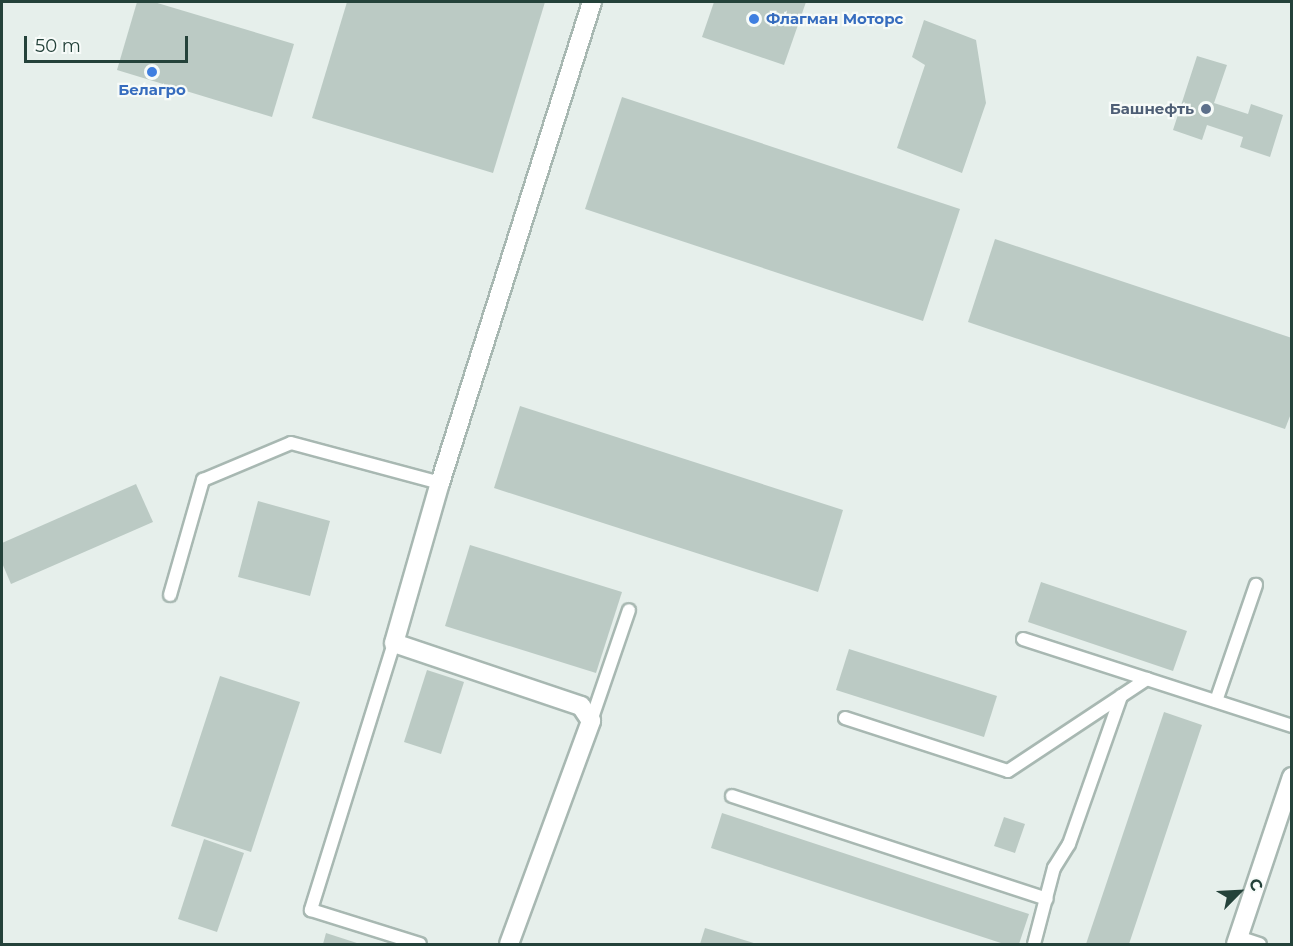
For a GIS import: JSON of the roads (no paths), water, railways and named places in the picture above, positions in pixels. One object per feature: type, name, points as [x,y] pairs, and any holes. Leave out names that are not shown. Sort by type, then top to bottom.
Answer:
[{"type":"street","points":[[509,945],[591,721],[581,706],[393,643],[440,483],[592,2]]},
{"type":"street","points":[[1237,941],[1292,777]]},
{"type":"lane","points":[[170,595],[202,480],[291,443],[440,483]]},
{"type":"lane","points":[[1216,701],[1256,585]]},
{"type":"lane","points":[[591,721],[629,610]]},
{"type":"lane","points":[[1023,639],[1292,726]]},
{"type":"lane","points":[[393,643],[311,910],[420,945]]},
{"type":"lane","points":[[845,718],[1008,771],[1147,679]]},
{"type":"lane","points":[[1034,945],[1054,868],[1069,844],[1121,696]]},
{"type":"lane","points":[[732,796],[1047,899]]},
{"type":"lane","points":[[1237,941],[1260,945]]},
{"type":"place","name":"Флагман Моторс","points":[[754,19]]},
{"type":"place","name":"Белагро","points":[[152,72]]},
{"type":"place","name":"Башнефть","points":[[1206,109]]}]
